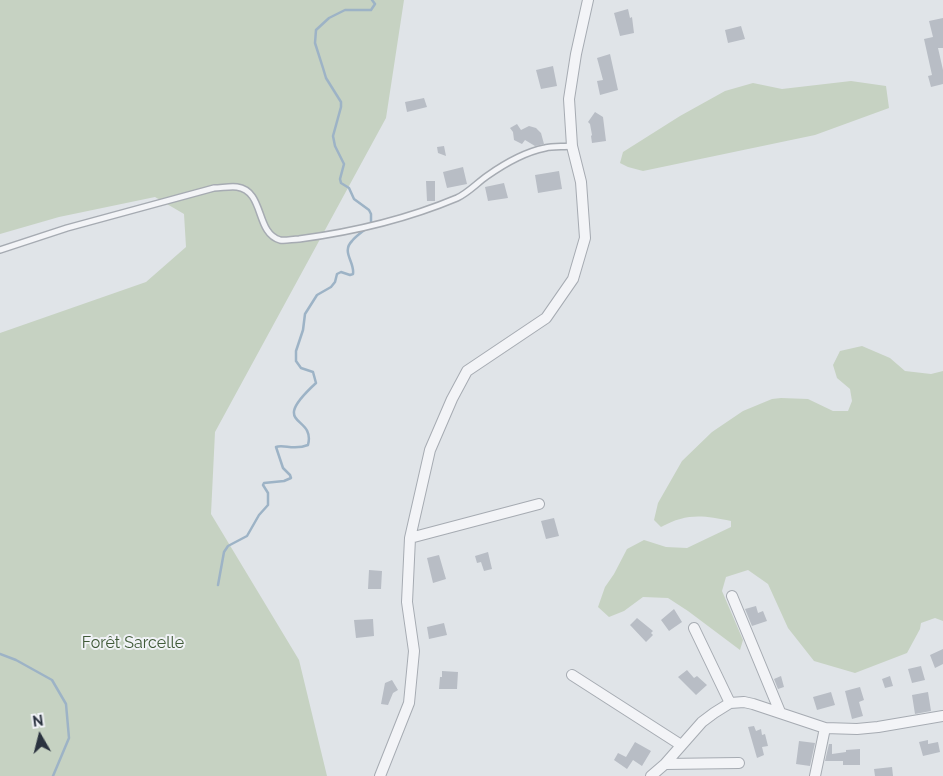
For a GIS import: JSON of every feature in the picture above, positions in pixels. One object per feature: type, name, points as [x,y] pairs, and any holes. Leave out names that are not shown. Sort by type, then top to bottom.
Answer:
[{"type":"street","points":[[380,776],[409,704],[414,650],[407,602],[410,538],[430,450],[452,398],[467,371],[546,318],[573,279],[584,238],[581,182],[572,146],[569,99],[588,0]]},
{"type":"street","points":[[410,538],[539,504]]},
{"type":"street","points":[[732,596],[780,712]]},
{"type":"street","points":[[694,628],[730,703]]},
{"type":"street","points":[[572,675],[681,745]]},
{"type":"street","points":[[651,776],[665,764],[702,722],[730,703],[744,702],[825,728],[857,729],[878,727],[943,716]]},
{"type":"street","points":[[815,776],[825,728]]},
{"type":"street","points":[[665,764],[739,763]]},
{"type":"lane","points":[[0,250],[76,225],[214,188],[237,187],[247,191],[256,201],[265,226],[273,237],[281,240],[335,233],[379,224],[419,212],[459,197],[500,168],[527,154],[546,148],[572,146]]},
{"type":"green space","name":"Forêt Sarcelle","points":[[0,0],[404,0],[386,118],[215,432],[211,514],[299,660],[327,776],[0,776],[0,333],[146,282],[186,247],[184,214],[155,197],[59,217],[0,234]]},
{"type":"green space","points":[[851,81],[886,86],[889,108],[815,135],[643,171],[620,163],[623,152],[680,116],[725,91],[753,83],[782,89]]},
{"type":"green space","points":[[862,346],[890,358],[905,371],[931,374],[943,371],[943,621],[935,618],[921,623],[920,629],[907,653],[855,673],[814,661],[788,628],[768,584],[748,570],[726,577],[722,591],[743,640],[740,650],[668,598],[643,597],[624,611],[609,617],[598,607],[605,587],[627,549],[644,540],[666,547],[687,548],[731,527],[731,521],[712,517],[687,517],[661,527],[654,520],[658,503],[682,461],[712,432],[743,411],[772,399],[808,399],[833,411],[848,411],[852,401],[850,389],[837,378],[833,365],[840,351]]},
{"type":"building","points":[[628,9],[630,18],[632,17],[634,33],[620,36],[614,13]]},
{"type":"building","points":[[943,18],[943,48],[938,48],[943,70],[943,84],[931,87],[928,76],[932,75],[924,39],[933,37],[929,21]]},
{"type":"building","points":[[741,26],[745,39],[728,43],[725,30]]},
{"type":"building","points":[[610,54],[618,90],[600,95],[597,81],[603,80],[597,58]]},
{"type":"building","points":[[553,66],[557,86],[541,89],[536,70]]},
{"type":"building","points":[[424,98],[427,107],[407,112],[405,102]]},
{"type":"building","points":[[595,112],[603,117],[606,141],[592,143],[590,124],[588,122]]},
{"type":"building","points":[[517,124],[521,130],[529,126],[536,128],[541,133],[544,144],[535,146],[525,140],[522,144],[514,140],[513,132],[510,128]]},
{"type":"building","points":[[444,146],[446,156],[438,153],[437,147]]},
{"type":"building","points":[[463,167],[467,184],[447,188],[443,172]]},
{"type":"building","points":[[559,171],[562,189],[538,193],[535,175]]},
{"type":"building","points":[[426,181],[435,181],[435,201],[427,201]]},
{"type":"building","points":[[504,183],[508,198],[488,201],[485,187]]},
{"type":"building","points":[[554,518],[559,536],[546,539],[541,521]]},
{"type":"building","points":[[488,552],[492,569],[484,571],[481,562],[477,563],[475,556]]},
{"type":"building","points":[[439,555],[446,579],[433,583],[427,558]]},
{"type":"building","points":[[369,570],[382,571],[381,589],[368,589]]},
{"type":"building","points":[[756,606],[758,613],[763,611],[767,621],[752,626],[745,609]]},
{"type":"building","points":[[674,609],[682,622],[669,631],[661,620]]},
{"type":"building","points":[[637,618],[653,631],[651,633],[653,635],[646,642],[630,625]]},
{"type":"building","points":[[373,619],[374,636],[356,638],[354,620]]},
{"type":"building","points":[[444,623],[447,635],[429,639],[427,627]]},
{"type":"building","points":[[943,649],[943,664],[935,668],[930,655]]},
{"type":"building","points":[[921,666],[925,680],[912,683],[908,669]]},
{"type":"building","points":[[687,670],[694,678],[697,676],[707,685],[696,695],[678,677]]},
{"type":"building","points":[[442,671],[458,672],[457,689],[439,689]]},
{"type":"building","points":[[781,676],[784,687],[778,689],[774,679]]},
{"type":"building","points":[[890,676],[893,686],[885,688],[882,679]]},
{"type":"building","points":[[392,680],[398,690],[393,693],[388,705],[381,704],[385,683]]},
{"type":"building","points":[[860,687],[864,700],[859,702],[863,716],[852,719],[845,691]]},
{"type":"building","points":[[831,692],[835,705],[817,710],[813,697]]},
{"type":"building","points":[[928,692],[931,711],[915,714],[912,695]]},
{"type":"building","points":[[754,726],[756,731],[761,729],[762,735],[765,734],[768,746],[762,747],[764,755],[757,758],[748,727]]},
{"type":"building","points":[[928,740],[928,744],[938,742],[940,752],[923,756],[919,742]]},
{"type":"building","points":[[799,741],[815,743],[810,766],[796,764]]},
{"type":"building","points":[[635,742],[651,751],[642,766],[633,760],[627,769],[614,760],[618,753],[626,757]]},
{"type":"building","points":[[829,744],[832,744],[832,754],[860,749],[860,765],[843,765],[843,761],[825,761]]},
{"type":"building","points":[[892,767],[893,776],[875,776],[874,769]]},
{"type":"waterway","points":[[371,223],[369,210],[354,199],[349,188],[341,183],[340,179],[344,164],[335,146],[333,136],[341,102],[326,78],[315,43],[316,30],[329,18],[345,10],[371,10],[375,4],[372,0]]},
{"type":"waterway","points":[[218,585],[224,552],[228,546],[247,536],[259,515],[268,505],[268,493],[263,485],[264,483],[284,481],[291,478],[283,468],[276,447],[303,447],[308,445],[309,435],[294,414],[295,407],[302,397],[316,383],[313,372],[301,368],[296,361],[296,351],[303,330],[305,314],[317,295],[331,287],[335,282],[337,274],[341,272],[353,274],[348,253],[349,245],[355,237],[367,228]]},
{"type":"waterway","points":[[0,654],[16,660],[52,680],[66,704],[69,738],[53,776]]}]
